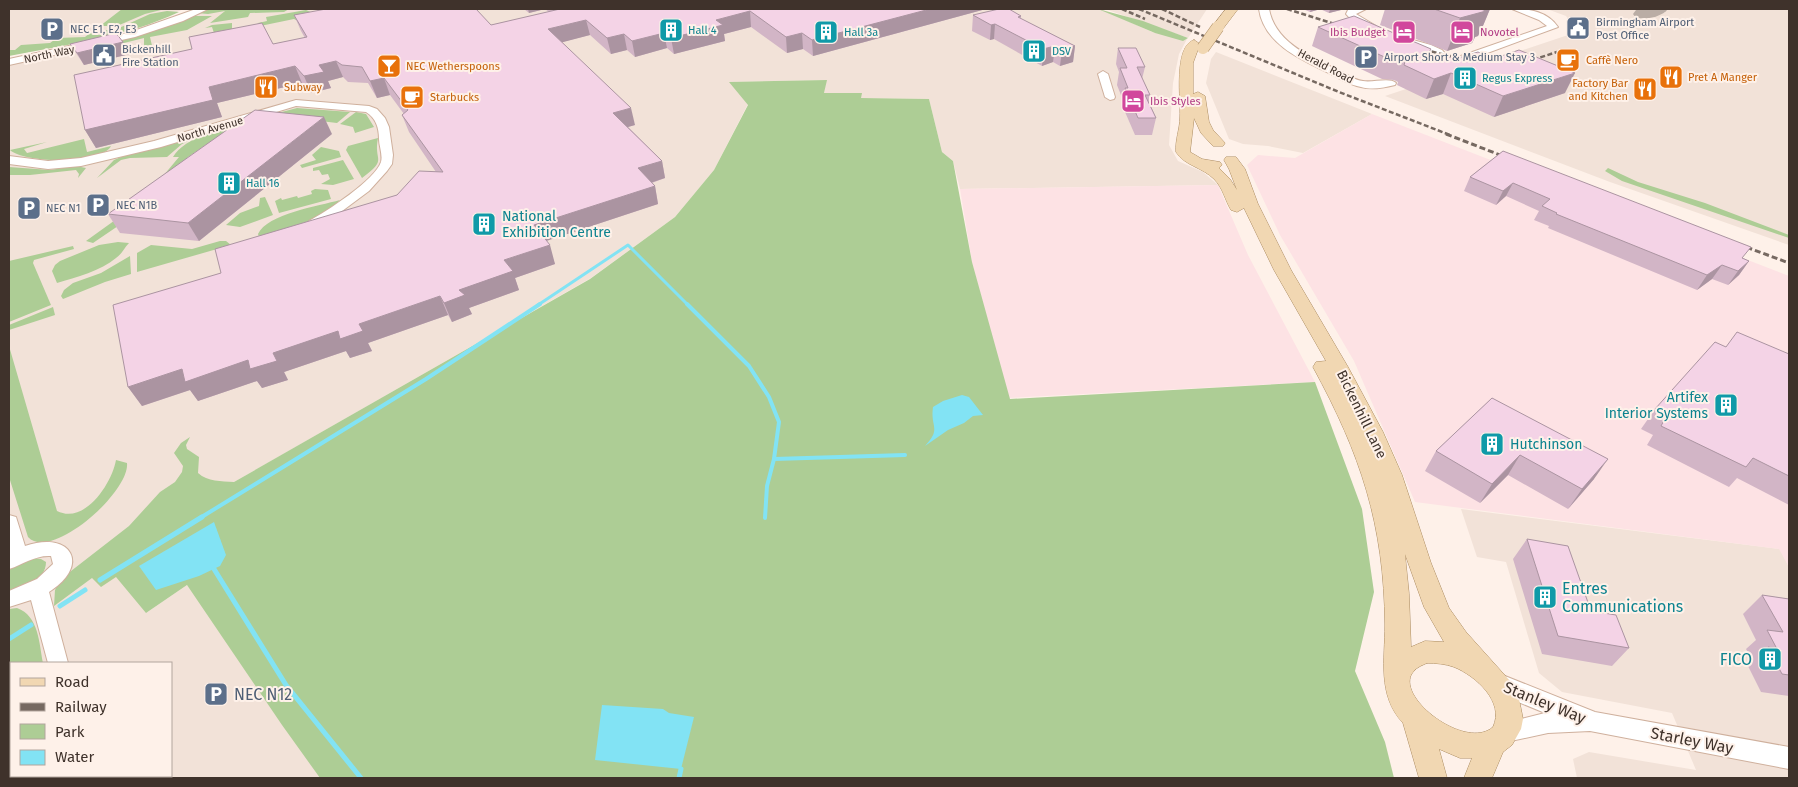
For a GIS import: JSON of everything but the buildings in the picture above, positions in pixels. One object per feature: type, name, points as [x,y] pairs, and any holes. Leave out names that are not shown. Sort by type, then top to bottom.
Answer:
[{"type":"main road","points":[[1183,145],[1188,118],[1184,71],[1188,55],[1199,46],[1219,18]]},
{"type":"main road","points":[[1199,46],[1196,75],[1200,116],[1207,133],[1220,144]]},
{"type":"main road","points":[[1183,145],[1196,140],[1220,144]]},
{"type":"main road","name":"Bickenhill Lane","points":[[1220,144],[1231,151],[1231,160],[1237,169],[1262,232],[1374,432],[1399,495],[1436,608],[1488,676]]},
{"type":"main road","name":"Bickenhill Lane","points":[[1183,145],[1184,156],[1203,164],[1228,184],[1274,281],[1335,388],[1373,476],[1380,494],[1392,547],[1398,595],[1398,671]]},
{"type":"main road","points":[[1203,164],[1220,165],[1231,160]]},
{"type":"main road","points":[[1433,778],[1415,719],[1399,694],[1397,682],[1398,671],[1404,662],[1413,655],[1425,652],[1454,655],[1488,676],[1504,694],[1509,708],[1510,721],[1478,778]]},
{"type":"main road","points":[[1415,719],[1429,731],[1446,740],[1463,745],[1479,746],[1500,738]]},
{"type":"street","name":"North Way","points":[[9,58],[128,32],[165,20],[190,9]]},
{"type":"street","name":"North Way","points":[[9,62],[132,35],[173,22],[203,9]]},
{"type":"street","name":"Herald Road","points":[[1264,9],[1265,19],[1269,27],[1282,41],[1311,60],[1355,82],[1379,85],[1391,83]]},
{"type":"street","points":[[1416,44],[1430,57],[1431,66],[1443,65],[1554,27],[1544,19],[1517,9]]},
{"type":"street","points":[[1356,10],[1351,14],[1357,20],[1382,32]]},
{"type":"street","points":[[1395,37],[1438,52],[1444,58],[1443,65]]},
{"type":"street","points":[[1103,74],[1110,97]]},
{"type":"street","name":"North Avenue","points":[[9,160],[48,165],[81,162],[157,144],[296,103],[373,111],[387,134],[386,163],[376,175],[336,212],[308,226]]},
{"type":"street","points":[[9,522],[13,559],[44,549],[54,550],[61,554],[62,559],[54,577],[38,589],[9,599]]},
{"type":"street","points":[[38,589],[58,662]]},
{"type":"street","name":"Stanley Way","points":[[1488,676],[1541,702],[1595,722]]},
{"type":"street","name":"Stanley Way","points":[[1500,738],[1548,723],[1595,722]]},
{"type":"street","name":"Starley Way","points":[[1595,722],[1789,758]]},
{"type":"shaded area","name":"NEC E1, E2, E3","points":[[9,9],[184,9],[144,25],[9,55]]},
{"type":"shaded area","points":[[210,9],[1101,9],[1152,32],[1187,39],[1179,54],[1173,83],[1169,145],[1178,161],[1203,172],[1218,185],[960,189],[953,161],[942,152],[929,99],[861,98],[861,93],[824,93],[826,80],[730,82],[748,104],[714,170],[675,217],[591,278],[215,493],[146,613],[187,585],[361,778],[9,778],[9,64],[178,23]]},
{"type":"shaded area","points":[[1105,9],[1207,9],[1188,38]]},
{"type":"shaded area","points":[[1547,9],[1789,9],[1789,245],[1610,182],[1385,96],[1577,32],[1566,16]]},
{"type":"shaded area","points":[[1216,52],[1372,114],[1303,153],[1268,146],[1243,144],[1229,139],[1206,83],[1211,59]]},
{"type":"shaded area","points":[[1372,114],[1789,276],[1789,567],[1779,549],[1415,502],[1354,361],[1280,235],[1247,165],[1258,155],[1295,158]]},
{"type":"shaded area","points":[[1218,185],[1248,255],[1315,382],[1008,398],[972,262],[960,189]]},
{"type":"shaded area","points":[[1461,509],[1780,549],[1789,567],[1789,778],[1577,778],[1573,759],[1589,752],[1696,770],[1672,713],[1562,692],[1539,673],[1506,562],[1477,557]]},
{"type":"green space","points":[[122,9],[161,10],[145,14],[110,29],[107,26],[100,26]]},
{"type":"green space","points":[[206,9],[289,9],[284,12],[250,13],[248,17],[210,23],[225,11],[208,14],[197,13]]},
{"type":"green space","points":[[1098,9],[1143,21],[1188,38],[1183,41],[1155,33]]},
{"type":"green space","points":[[306,10],[313,13],[296,20],[226,33],[214,33],[212,27],[205,28],[212,25],[232,23],[232,29],[257,25],[267,21],[266,17]]},
{"type":"green space","points":[[167,11],[179,12],[159,21],[117,34],[9,56],[9,50],[15,50],[21,45],[50,43],[57,38],[85,37],[90,33],[119,28],[150,14]]},
{"type":"green space","points":[[192,16],[212,16],[187,30],[150,37],[153,50],[144,47],[144,38],[104,48],[105,44]]},
{"type":"green space","points":[[827,80],[824,93],[862,93],[861,98],[929,99],[942,152],[953,161],[972,262],[1010,399],[1315,382],[1362,509],[1374,592],[1355,671],[1385,742],[1394,778],[320,778],[187,585],[146,613],[116,577],[101,587],[92,578],[54,606],[55,590],[62,578],[129,526],[160,492],[175,482],[182,472],[183,466],[174,453],[181,443],[190,437],[186,445],[187,449],[199,457],[198,473],[202,476],[215,481],[234,482],[590,279],[675,217],[714,170],[748,105],[729,82]]},
{"type":"green space","points":[[297,108],[350,112],[337,123],[270,115]]},
{"type":"green space","points":[[356,112],[366,114],[374,127],[355,133],[353,127],[340,124]]},
{"type":"green space","points":[[243,123],[219,141],[207,144],[188,157],[143,209],[93,243],[86,241],[143,200],[179,157],[173,157],[186,144],[215,131]]},
{"type":"green space","points":[[196,137],[182,144],[167,157],[121,160],[97,178],[114,160],[121,157]]},
{"type":"green space","points":[[378,138],[378,163],[362,178],[346,150],[348,146]]},
{"type":"green space","points":[[84,139],[87,152],[111,146],[105,152],[94,156],[63,160],[31,158],[18,155],[10,150],[47,142],[24,149],[27,153]]},
{"type":"green space","points":[[321,147],[339,151],[341,157],[302,168],[300,165],[316,160],[312,155]]},
{"type":"green space","points":[[343,160],[354,179],[333,185],[321,184],[330,179],[328,174],[322,175],[319,170],[313,171],[313,168]]},
{"type":"green space","points":[[76,166],[86,168],[78,178],[79,174],[76,170],[30,175],[9,175],[9,167],[50,170]]},
{"type":"green space","points":[[1608,168],[1638,182],[1705,203],[1789,235],[1789,238],[1622,181],[1605,171]]},
{"type":"green space","points":[[315,189],[328,190],[331,199],[279,213],[275,201],[281,198],[282,200],[297,196],[298,198],[312,194],[311,191]]},
{"type":"green space","points":[[265,197],[273,215],[240,227],[226,225],[240,213],[259,206],[260,198]]},
{"type":"green space","points":[[340,200],[332,208],[313,220],[259,237],[258,234],[263,227],[282,216]]},
{"type":"green space","points":[[226,241],[231,245],[137,272],[137,253],[151,245],[192,249]]},
{"type":"green space","points":[[118,242],[129,243],[120,255],[110,263],[88,273],[57,283],[52,271],[60,261],[99,245]]},
{"type":"green space","points":[[73,246],[74,249],[34,260],[33,263],[51,305],[9,322],[9,261]]},
{"type":"green space","points":[[130,256],[131,274],[63,299],[61,296],[64,290],[73,283],[101,273]]},
{"type":"green space","points":[[53,307],[55,315],[9,330],[9,325]]},
{"type":"green space","points":[[9,346],[57,511],[67,514],[87,507],[103,490],[109,480],[116,460],[127,463],[125,476],[103,506],[70,532],[54,540],[39,542],[28,537],[9,477]]},
{"type":"green space","points":[[32,558],[41,559],[46,562],[42,574],[27,585],[9,590],[9,570],[19,563]]},
{"type":"green space","points":[[17,608],[30,617],[37,631],[43,662],[10,662],[9,745],[9,609]]},
{"type":"water","points":[[962,395],[969,397],[983,415],[973,416],[925,446],[934,431],[933,407],[943,401]]},
{"type":"water","points":[[214,522],[226,555],[220,566],[199,576],[156,590],[139,566]]},
{"type":"water","points":[[602,705],[663,709],[669,713],[694,717],[681,769],[595,760]]},
{"type":"waterway","points":[[538,305],[628,245],[749,366],[769,397],[779,422],[774,459]]},
{"type":"waterway","points":[[200,518],[426,379],[540,304]]},
{"type":"waterway","points":[[774,459],[905,455]]},
{"type":"waterway","points":[[765,518],[767,486],[774,459]]},
{"type":"waterway","points":[[100,580],[202,517]]},
{"type":"waterway","points":[[214,569],[286,685],[361,778]]},
{"type":"waterway","points":[[60,606],[85,590]]},
{"type":"waterway","points":[[9,639],[31,625]]},
{"type":"waterway","points":[[679,778],[681,769]]},
{"type":"taxiway","points":[[1642,14],[1659,9]]},
{"type":"railway","points":[[1122,9],[1145,19]]},
{"type":"railway","points":[[1139,9],[1339,92],[1450,135]]},
{"type":"railway","points":[[1162,9],[1200,27]]},
{"type":"railway","points":[[1287,9],[1344,27]]},
{"type":"railway","points":[[1417,48],[1470,61]]},
{"type":"railway","points":[[1526,62],[1557,52]]},
{"type":"railway","points":[[1446,134],[1513,160]]},
{"type":"railway","points":[[1738,244],[1789,263]]},
{"type":"place","name":"Birmingham Airport Post Office","points":[[1578,28]]},
{"type":"place","name":"NEC E1, E2, E3","points":[[52,29]]},
{"type":"place","name":"Hall 4","points":[[671,30]]},
{"type":"place","name":"Hall 3a","points":[[826,32]]},
{"type":"place","name":"Ibis Budget","points":[[1404,32]]},
{"type":"place","name":"Novotel","points":[[1462,32]]},
{"type":"place","name":"DSV","points":[[1034,51]]},
{"type":"place","name":"Bickenhill Fire Station","points":[[104,55]]},
{"type":"place","name":"Airport Short & Medium Stay 3","points":[[1366,57]]},
{"type":"place","name":"Caffè Nero","points":[[1568,60]]},
{"type":"place","name":"NEC Wetherspoons","points":[[389,66]]},
{"type":"place","name":"Pret A Manger","points":[[1671,77]]},
{"type":"place","name":"Regus Express","points":[[1465,78]]},
{"type":"place","name":"Subway","points":[[266,87]]},
{"type":"place","name":"Factory Bar and Kitchen","points":[[1645,89]]},
{"type":"place","name":"Starbucks","points":[[412,97]]},
{"type":"place","name":"Ibis Styles","points":[[1133,101]]},
{"type":"place","name":"Hall 16","points":[[229,183]]},
{"type":"place","name":"NEC N1B","points":[[98,205]]},
{"type":"place","name":"NEC N1","points":[[29,208]]},
{"type":"place","name":"National Exhibition Centre","points":[[484,224]]},
{"type":"place","name":"Artifex Interior Systems","points":[[1726,405]]},
{"type":"place","name":"Hutchinson","points":[[1492,444]]},
{"type":"place","name":"Entres Communications","points":[[1545,597]]},
{"type":"place","name":"FICO","points":[[1770,659]]},
{"type":"place","name":"NEC N12","points":[[216,694]]}]
